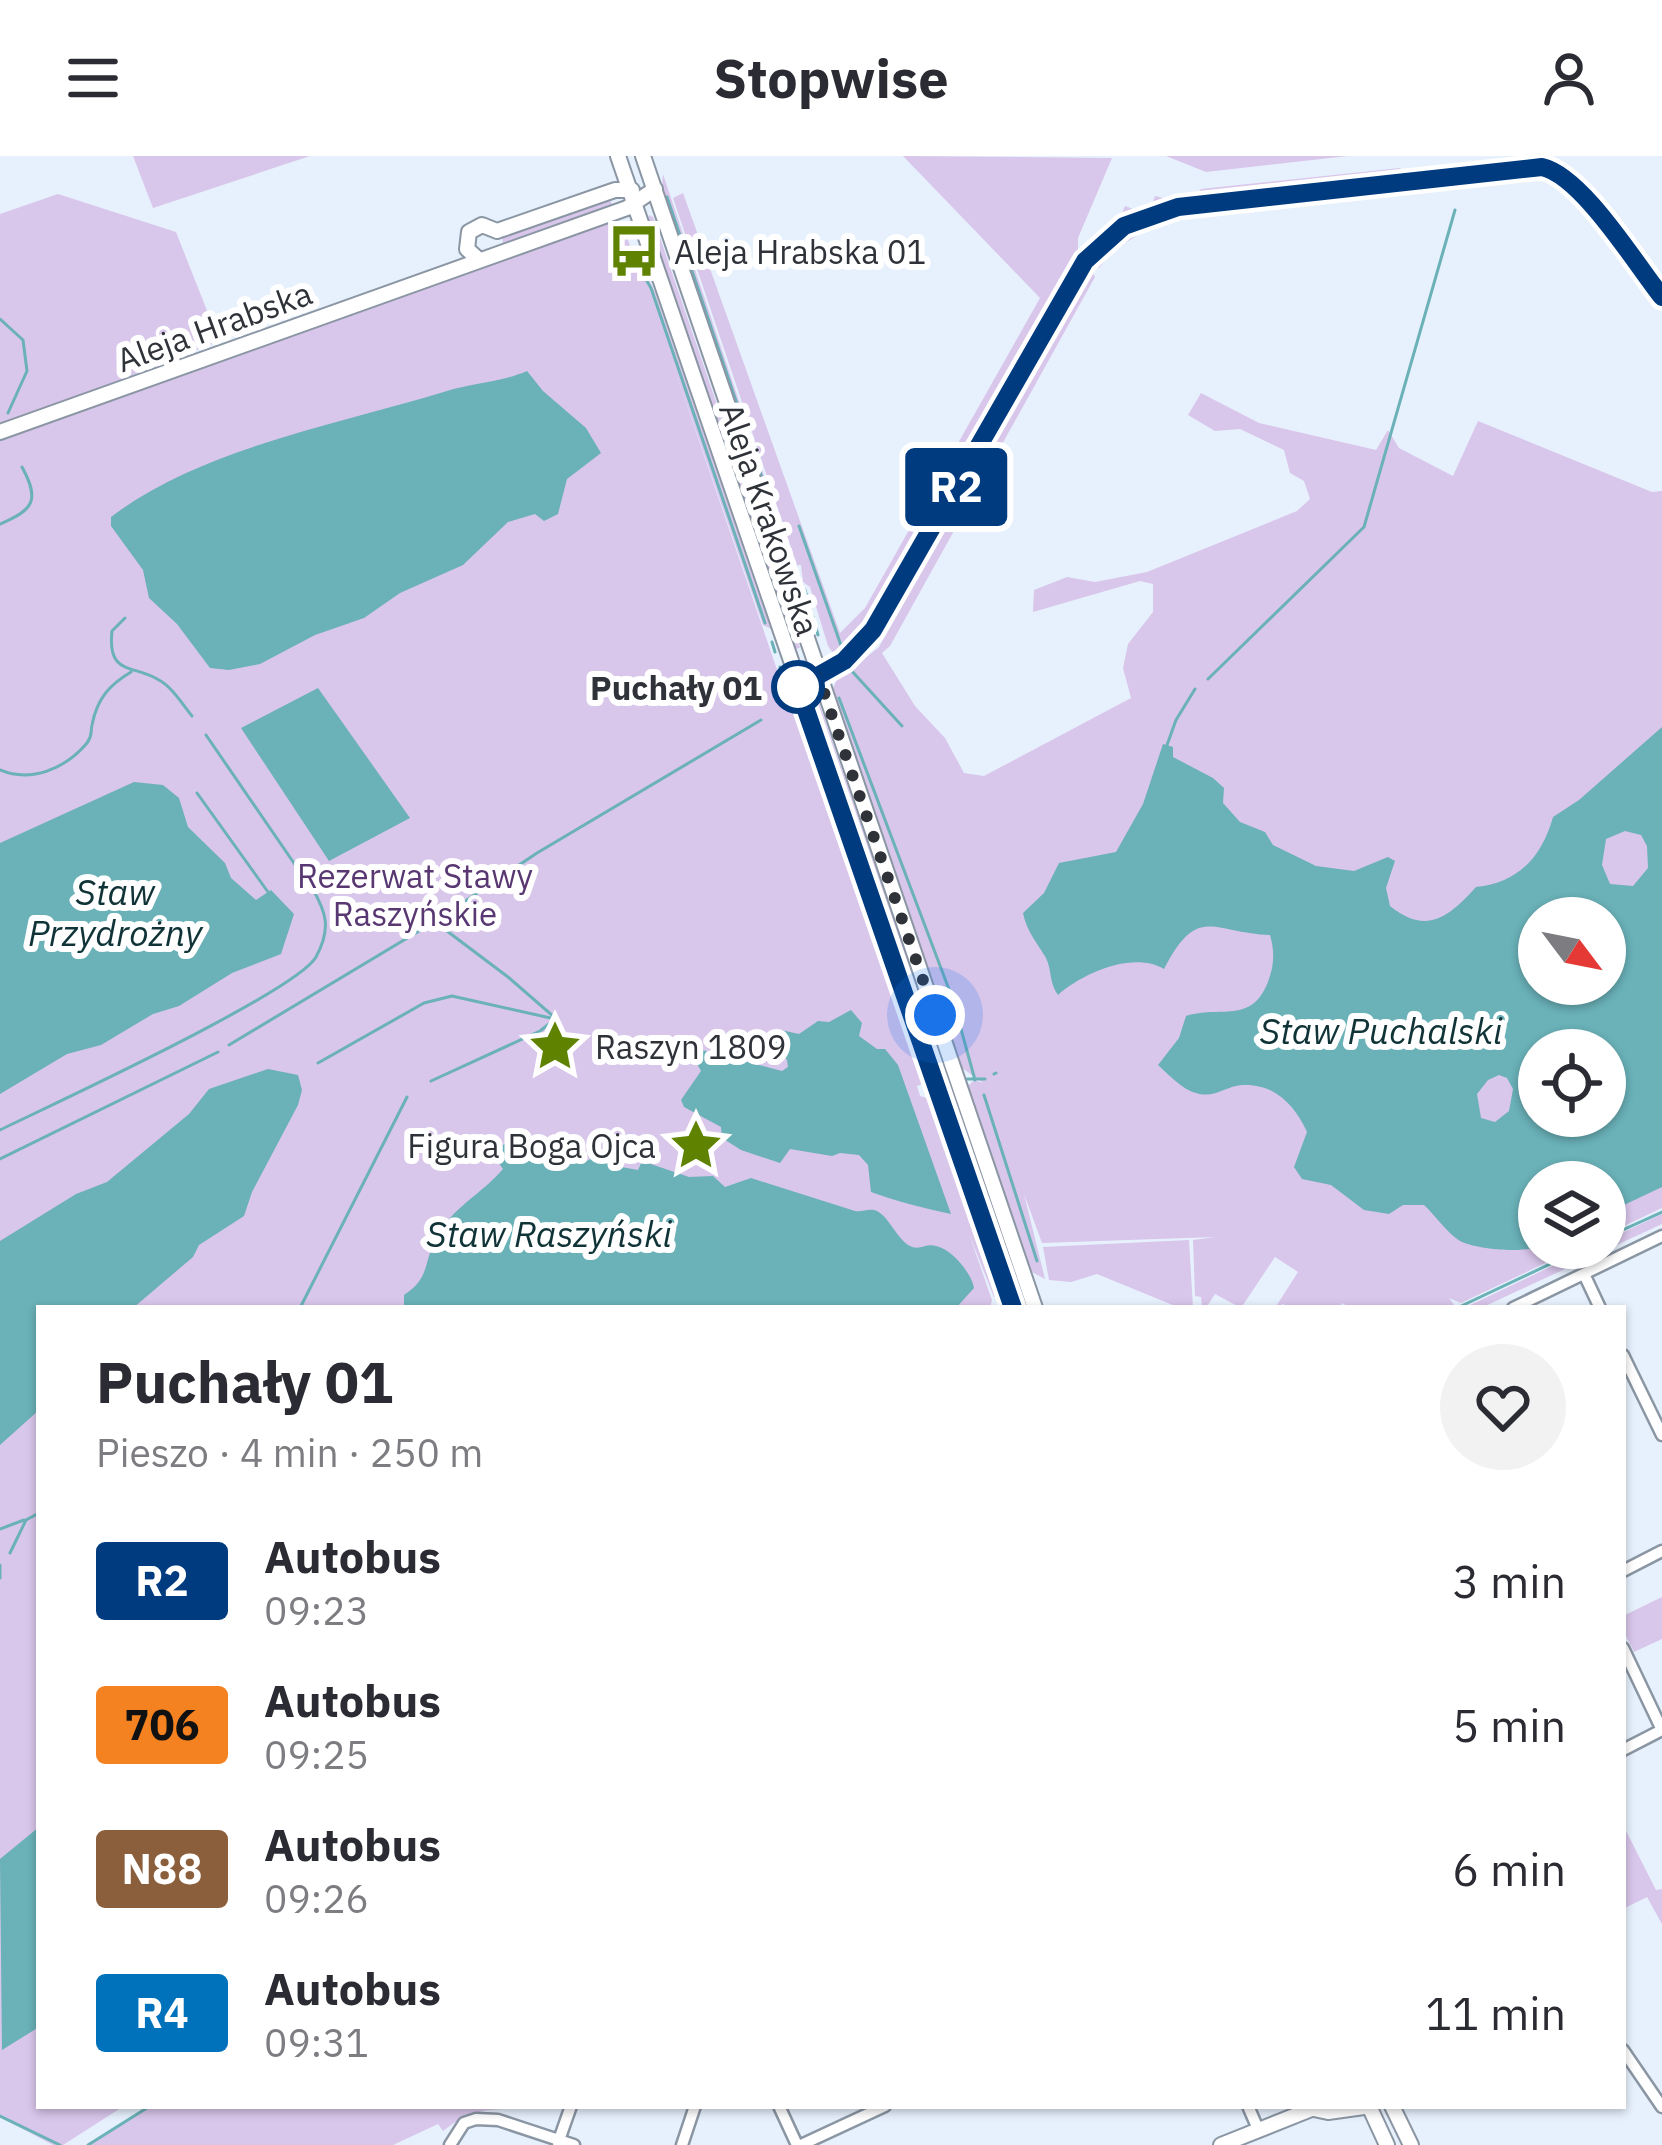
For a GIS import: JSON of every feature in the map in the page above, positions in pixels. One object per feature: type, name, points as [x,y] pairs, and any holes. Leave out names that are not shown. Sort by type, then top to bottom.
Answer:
[{"type":"main road","points":[[619,159],[634,174],[645,163]]},
{"type":"main road","name":"Aleja Krakowska","points":[[619,159],[1012,1305]]},
{"type":"main road","name":"Aleja Krakowska","points":[[645,163],[1034,1305]]},
{"type":"main road","points":[[497,231],[615,190],[631,198]]},
{"type":"main road","points":[[466,246],[478,259],[655,190]]},
{"type":"main road","points":[[446,271],[477,226],[497,231],[497,253]]},
{"type":"main road","name":"Aleja Hrabska","points":[[0,432],[478,259]]},
{"type":"main road","points":[[1221,2145],[1313,2109]]},
{"type":"main road","points":[[1319,2109],[1349,2109]]},
{"type":"main road","points":[[1371,2109],[1388,2145]]},
{"type":"main road","points":[[1393,2109],[1411,2145]]},
{"type":"street","points":[[798,687],[853,653],[880,620],[1085,261],[1106,238],[1145,215],[1202,204],[1542,167],[1560,173],[1580,191],[1662,297]]},
{"type":"street","points":[[1519,1305],[1662,1236]]},
{"type":"street","points":[[1584,1274],[1599,1305]]},
{"type":"street","points":[[1626,1361],[1662,1435]]},
{"type":"street","points":[[1626,1569],[1662,1551]]},
{"type":"street","points":[[1626,1654],[1662,1730],[1626,1748]]},
{"type":"street","points":[[1626,2054],[1662,2107]]},
{"type":"street","points":[[558,2142],[570,2109]]},
{"type":"street","points":[[682,2145],[694,2109]]},
{"type":"street","points":[[781,2109],[799,2145],[878,2109]]},
{"type":"street","points":[[1249,2109],[1258,2129]]},
{"type":"street","points":[[450,2145],[464,2123],[485,2118],[574,2145]]},
{"type":"green space","points":[[133,156],[310,156],[153,208]]},
{"type":"green space","points":[[903,156],[1112,158],[1078,238],[1078,254],[868,629],[837,659],[828,646],[810,587],[803,582],[673,198],[683,193],[840,633],[865,608],[1040,298]]},
{"type":"green space","points":[[1166,156],[1348,156],[1206,172]]},
{"type":"green space","points":[[1400,168],[1403,172],[1396,176],[1175,202],[1146,209],[1115,225],[1109,221],[1119,221],[1125,206],[1138,211],[1141,206],[1151,207],[1155,196],[1176,201],[1182,194],[1193,198],[1201,189]]},
{"type":"green space","points":[[1535,173],[1550,178],[1583,205],[1628,260],[1646,292],[1576,201],[1536,175],[1184,218],[1137,236],[1099,268],[1093,263],[1129,232],[1169,216]]},
{"type":"green space","points":[[663,174],[788,547],[787,548],[662,186]]},
{"type":"green space","points":[[58,194],[176,232],[219,341],[0,427],[0,214]]},
{"type":"green space","points":[[609,197],[613,207],[503,246],[502,234]]},
{"type":"green space","points":[[649,215],[653,217],[800,648],[794,649]]},
{"type":"green space","name":"Rezerwat Stawy Raszyńskie","points":[[614,219],[623,225],[637,267],[639,260],[655,292],[771,629],[763,625],[666,344],[787,699],[794,698],[927,1082],[917,1086],[920,1096],[933,1100],[1000,1294],[994,1297],[969,1234],[991,1305],[36,1305],[36,2109],[119,2109],[63,2145],[53,2145],[0,2117],[0,439]]},
{"type":"green space","points":[[1090,268],[1095,277],[882,653],[915,706],[945,738],[964,773],[984,776],[1131,698],[1123,668],[1128,644],[1153,612],[1153,584],[1140,581],[1033,612],[1034,590],[1067,577],[1095,582],[1147,572],[1297,511],[1310,499],[1304,481],[1290,473],[1284,450],[1240,429],[1215,431],[1188,415],[1201,393],[1259,423],[1376,450],[1388,430],[1399,448],[1453,476],[1478,421],[1652,492],[1662,491],[1662,1208],[1626,1225],[1626,1161],[1518,1161],[1518,1269],[1533,1269],[1461,1303],[1449,1298],[1454,1305],[1277,1305],[1298,1272],[1275,1257],[1243,1305],[1215,1294],[1208,1305],[1202,1305],[1201,1297],[1195,1296],[1193,1240],[1215,1237],[1042,1243],[1024,1194],[1045,1279],[1032,1272],[968,1086],[974,1080],[983,1083],[962,1068],[832,691],[840,672],[843,676],[879,647]]},
{"type":"green space","points":[[1032,362],[1029,374],[878,639],[874,636]]},
{"type":"green space","points":[[814,695],[818,700],[1027,1305],[1021,1305],[1007,1266]]},
{"type":"green space","points":[[1662,1214],[1662,1224],[1626,1241],[1626,1231]]},
{"type":"green space","points":[[1189,1240],[1193,1305],[1173,1305],[1097,1274],[1071,1282],[1049,1280],[1043,1247]]},
{"type":"green space","points":[[1546,1269],[1565,1269],[1487,1305],[1470,1305]]},
{"type":"green space","points":[[1662,1597],[1662,1639],[1634,1652],[1626,1636],[1626,1615]]},
{"type":"green space","points":[[1626,1831],[1656,1890],[1662,1889],[1662,1924],[1647,1897],[1626,1908]]},
{"type":"green space","points":[[145,2109],[504,2109],[471,2114],[443,2131],[438,2124],[393,2145],[88,2145]]},
{"type":"water","points":[[527,371],[586,428],[601,453],[567,479],[558,514],[544,521],[535,514],[508,522],[463,565],[400,593],[364,618],[315,635],[260,664],[210,668],[177,624],[149,598],[143,570],[111,526],[111,517],[147,493],[229,456],[317,427]]},
{"type":"water","points":[[318,688],[410,818],[329,861],[241,728]]},
{"type":"water","name":"Staw Puchalski","points":[[1662,727],[1662,1187],[1626,1204],[1626,1161],[1518,1161],[1518,1250],[1460,1241],[1424,1205],[1403,1205],[1389,1214],[1364,1210],[1331,1185],[1302,1179],[1294,1167],[1307,1132],[1282,1098],[1254,1085],[1196,1093],[1158,1065],[1179,1038],[1186,1016],[1244,1009],[1261,995],[1273,965],[1270,935],[1220,927],[1197,929],[1164,969],[1138,962],[1109,967],[1058,995],[1023,913],[1044,893],[1059,863],[1116,852],[1143,804],[1163,744],[1173,747],[1173,757],[1224,788],[1223,803],[1240,822],[1265,832],[1273,845],[1316,866],[1354,871],[1388,857],[1395,861],[1386,888],[1390,906],[1415,920],[1436,919],[1476,887],[1516,874],[1535,856],[1553,817]],"holes":[[[1625,831],[1641,835],[1647,846],[1648,868],[1633,886],[1610,884],[1602,865],[1606,839]],[[1499,1075],[1513,1089],[1509,1111],[1495,1122],[1481,1118],[1477,1094]]]},
{"type":"water","name":"Staw Przydrożny","points":[[134,782],[163,785],[179,798],[188,827],[225,863],[231,878],[256,900],[271,890],[294,914],[281,954],[232,973],[101,1045],[67,1054],[0,1094],[0,843]]},
{"type":"water","points":[[851,1010],[862,1023],[859,1036],[885,1049],[898,1065],[951,1214],[871,1192],[868,1165],[859,1155],[790,1149],[780,1163],[741,1150],[722,1138],[721,1127],[684,1107],[681,1100],[701,1071],[696,1062],[659,1039],[782,1071],[788,1067],[787,1060],[774,1046],[781,1030],[799,1034],[818,1021],[829,1022]]},
{"type":"water","points":[[268,1069],[298,1075],[302,1090],[298,1105],[244,1216],[199,1245],[193,1257],[137,1305],[36,1305],[36,1413],[0,1445],[0,1241],[76,1194],[107,1182],[189,1114],[209,1089]]},
{"type":"water","name":"Staw Raszyński","points":[[518,1136],[549,1158],[563,1154],[581,1164],[600,1154],[610,1165],[638,1170],[642,1161],[689,1177],[713,1176],[725,1187],[751,1178],[855,1211],[874,1210],[908,1245],[936,1246],[948,1252],[965,1269],[974,1288],[959,1305],[404,1305],[404,1295],[422,1276],[443,1227],[503,1169],[491,1152]]},
{"type":"water","points":[[36,1829],[36,2029],[2,2050],[0,1859]]},
{"type":"waterway","points":[[1500,161],[1542,159]]},
{"type":"waterway","points":[[1412,171],[1495,161]]},
{"type":"waterway","points":[[1201,195],[1402,172]]},
{"type":"waterway","points":[[667,197],[779,528]]},
{"type":"waterway","points":[[1208,679],[1364,527],[1455,210]]},
{"type":"waterway","points":[[641,271],[651,288],[765,623]]},
{"type":"waterway","points":[[0,319],[23,340],[27,371],[8,413]]},
{"type":"waterway","points":[[0,524],[30,503],[31,488],[22,467]]},
{"type":"waterway","points":[[799,526],[843,651]]},
{"type":"waterway","points":[[805,590],[818,635]]},
{"type":"waterway","points":[[125,618],[112,631],[118,662],[164,683],[192,716]]},
{"type":"waterway","points":[[772,642],[775,652]]},
{"type":"waterway","points":[[780,667],[787,686]]},
{"type":"waterway","points":[[850,669],[902,726]]},
{"type":"waterway","points":[[0,770],[35,774],[68,760],[89,740],[105,694],[131,672]]},
{"type":"waterway","points":[[1167,745],[1195,689]]},
{"type":"waterway","points":[[839,698],[953,1000],[975,1080]]},
{"type":"waterway","points":[[792,700],[996,1294]]},
{"type":"waterway","points":[[229,1045],[761,720]]},
{"type":"waterway","points":[[206,735],[298,869]]},
{"type":"waterway","points":[[197,793],[268,892]]},
{"type":"waterway","points":[[0,1130],[221,1021],[299,973],[316,957],[325,929],[324,913],[312,888]]},
{"type":"waterway","points":[[435,922],[554,1017]]},
{"type":"waterway","points":[[318,1063],[424,1003],[452,996],[555,1019]]},
{"type":"waterway","points":[[431,1081],[540,1031],[554,1020]]},
{"type":"waterway","points":[[0,1159],[218,1052]]},
{"type":"waterway","points":[[967,1079],[985,1079]]},
{"type":"waterway","points":[[984,1095],[1037,1261]]},
{"type":"waterway","points":[[302,1305],[407,1097]]},
{"type":"waterway","points":[[1626,1228],[1662,1212]]},
{"type":"waterway","points":[[1463,1305],[1540,1269]]},
{"type":"waterway","points":[[10,1553],[26,1520],[36,1515]]},
{"type":"waterway","points":[[0,1529],[24,1520]]},
{"type":"waterway","points":[[0,1565],[0,1578]]},
{"type":"waterway","points":[[88,2145],[145,2109]]},
{"type":"waterway","points":[[0,2116],[60,2145]]},
{"type":"bus line","name":"R2","points":[[1012,1305],[798,687],[862,645],[1085,261],[1106,238],[1145,215],[1295,192],[1542,167],[1569,179],[1662,297]]},
{"type":"place","name":"Aleja Hrabska 01","points":[[634,251]]},
{"type":"place","name":"Puchały 01","points":[[798,687]]},
{"type":"place","name":"Raszyn 1809","points":[[555,1046]]},
{"type":"place","name":"Figura Boga Ojca","points":[[696,1145]]},
{"type":"route","points":[[798,687],[818,675],[935,1015]]}]
